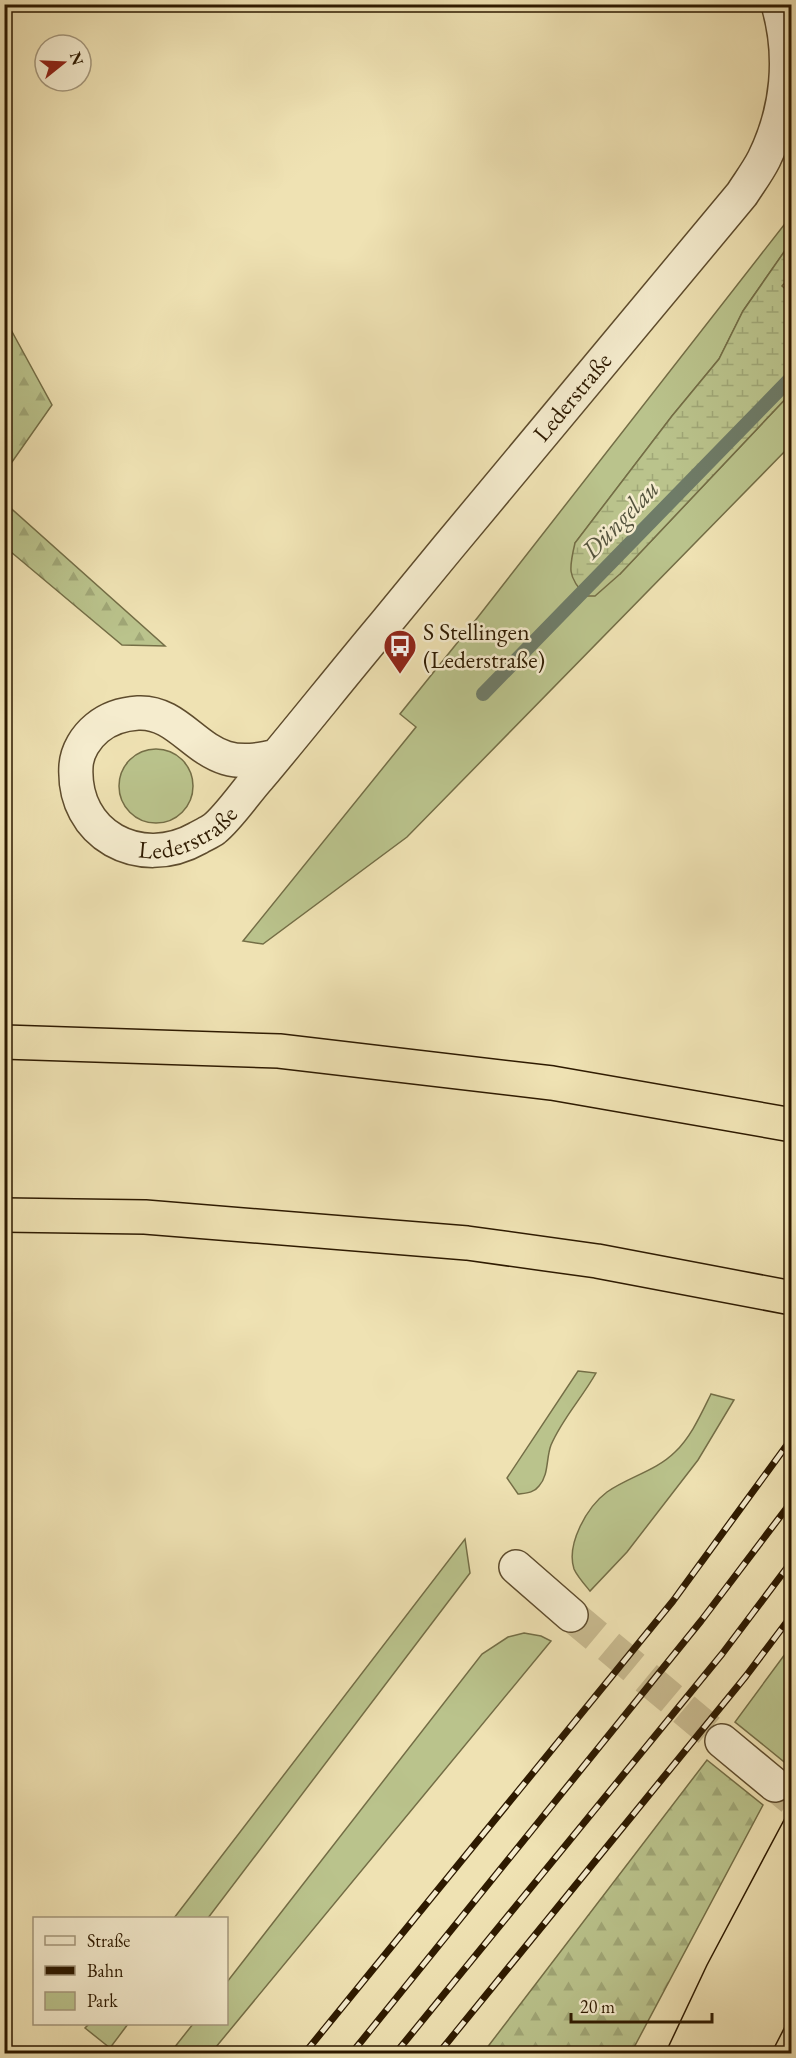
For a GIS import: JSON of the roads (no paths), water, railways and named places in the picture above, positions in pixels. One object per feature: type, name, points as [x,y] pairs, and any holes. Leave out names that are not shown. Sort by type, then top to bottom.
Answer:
[{"type":"highway","points":[[4,1042],[279,1051],[552,1083],[792,1125]]},
{"type":"highway","points":[[4,1215],[145,1217],[467,1243],[597,1261],[792,1298]]},
{"type":"street","name":"Lederstraße","points":[[276,756],[251,761],[227,758],[212,752],[176,724],[163,717],[145,712],[126,714],[107,720],[93,731],[83,744],[76,760],[75,778],[78,798],[96,828],[116,842],[134,849],[168,850],[187,844],[214,829],[276,756],[498,485],[742,194],[764,160],[778,124],[785,94],[788,61],[783,22],[778,4]]},
{"type":"street","points":[[516,1567],[571,1615]]},
{"type":"street","points":[[722,1741],[775,1785]]},
{"type":"waterway","name":"Düngelau","points":[[483,694],[792,377]]},
{"type":"tunnel","points":[[571,1615],[722,1741]]},
{"type":"tunnel","points":[[775,1785],[792,1799]]},
{"type":"tram line","points":[[665,2054],[707,1965],[792,1805]]},
{"type":"tram line","points":[[771,2054],[792,2013]]},
{"type":"railway","points":[[304,2054],[673,1601],[792,1438]]},
{"type":"railway","points":[[351,2054],[701,1621],[792,1501]]},
{"type":"railway","points":[[395,2054],[722,1654],[792,1561]]},
{"type":"railway","points":[[438,2054],[746,1676],[792,1615]]},
{"type":"place","name":"S Stellingen (Lederstraße)","points":[[400,675]]}]
